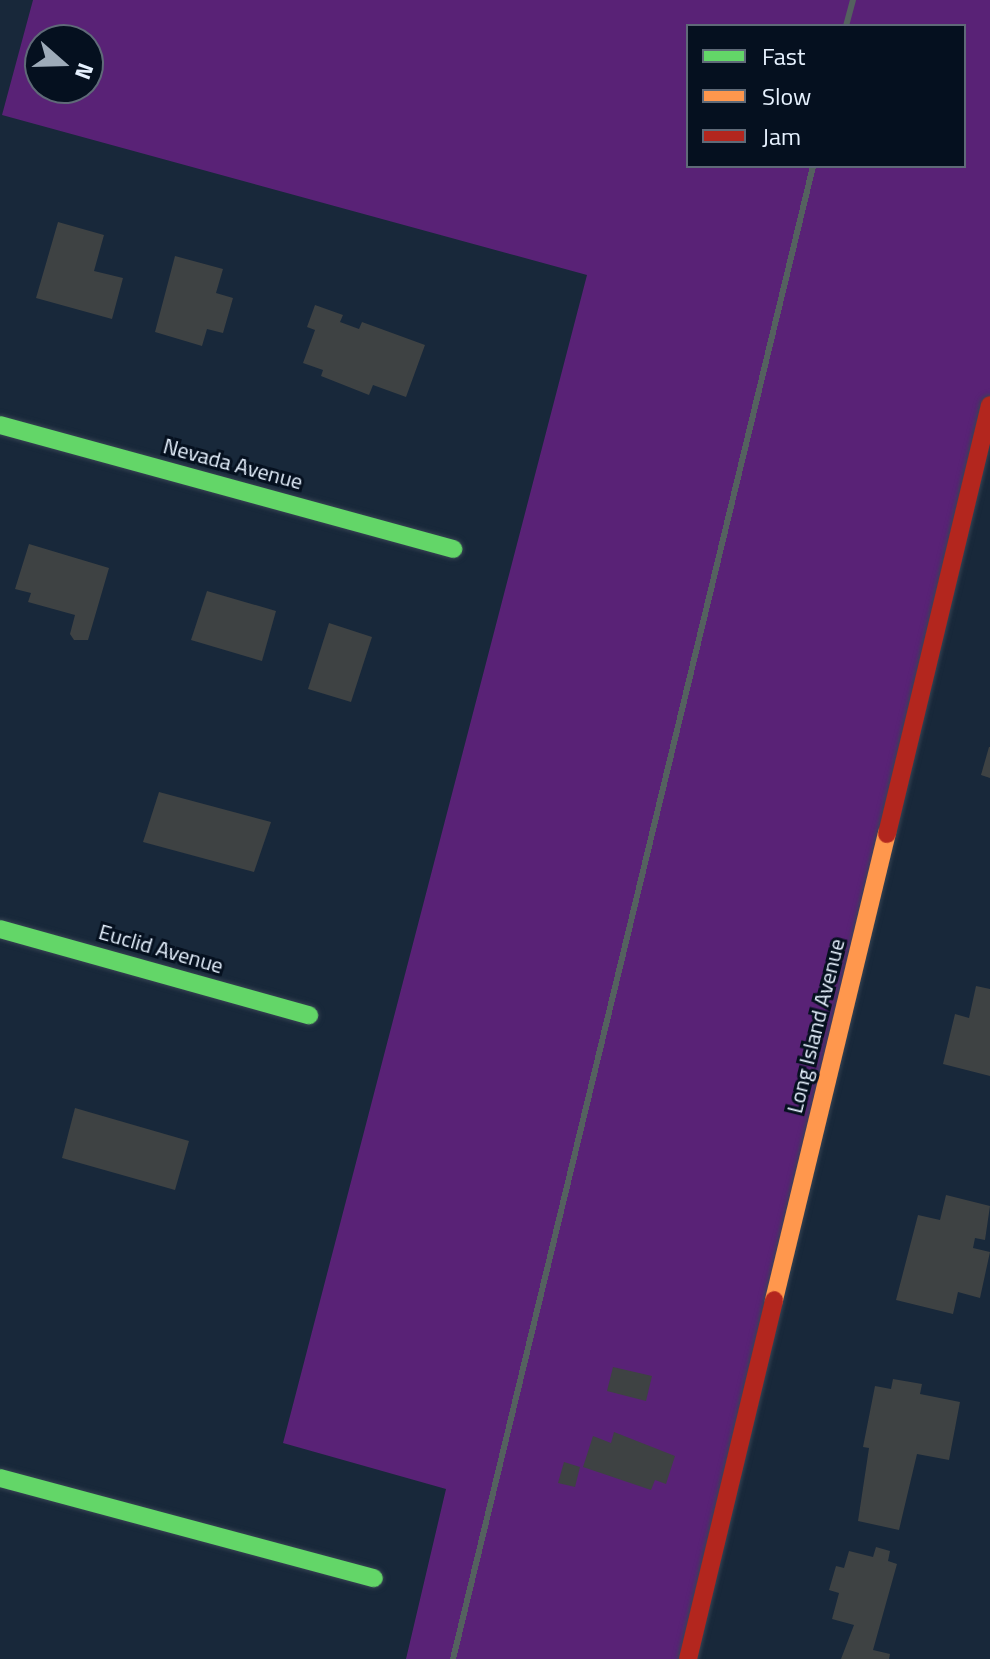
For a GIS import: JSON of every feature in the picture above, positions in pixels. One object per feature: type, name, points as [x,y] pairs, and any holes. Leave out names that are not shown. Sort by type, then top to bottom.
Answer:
[{"type":"street","name":"Long Island Avenue","points":[[688,1659],[990,405]]},
{"type":"street","name":"Nevada Avenue","points":[[0,425],[453,549]]},
{"type":"street","name":"Euclid Avenue","points":[[0,929],[309,1015]]},
{"type":"street","points":[[0,1478],[374,1578]]},
{"type":"shaded area","points":[[33,0],[990,0],[990,404],[688,1659],[406,1659],[446,1489],[283,1443],[587,275],[2,115],[24,33],[24,104],[104,104],[104,24],[27,24]]},
{"type":"building","points":[[58,222],[104,235],[94,271],[123,278],[112,319],[36,298]]},
{"type":"building","points":[[175,256],[223,269],[216,293],[233,298],[223,333],[207,329],[202,346],[155,332]]},
{"type":"building","points":[[315,305],[343,315],[340,322],[359,329],[362,322],[425,345],[406,397],[373,385],[369,395],[321,376],[323,370],[303,363],[315,330],[307,327]]},
{"type":"building","points":[[29,544],[109,568],[88,640],[74,640],[70,634],[75,615],[28,602],[31,593],[15,589]]},
{"type":"building","points":[[207,591],[276,611],[262,661],[191,640]]},
{"type":"building","points":[[329,623],[372,637],[351,702],[308,689]]},
{"type":"building","points":[[990,747],[990,778],[981,775]]},
{"type":"building","points":[[159,792],[271,822],[254,872],[143,842]]},
{"type":"building","points":[[976,986],[990,989],[990,1076],[943,1064],[955,1014],[969,1018]]},
{"type":"building","points":[[75,1108],[189,1141],[175,1190],[62,1158]]},
{"type":"building","points":[[946,1195],[990,1206],[985,1240],[975,1238],[973,1248],[990,1252],[980,1298],[958,1292],[953,1314],[896,1300],[918,1215],[940,1220]]},
{"type":"building","points":[[613,1367],[652,1376],[646,1401],[607,1391]]},
{"type":"building","points":[[893,1379],[922,1384],[920,1394],[960,1402],[949,1460],[917,1454],[899,1530],[858,1521],[869,1448],[863,1447],[875,1386],[891,1389]]},
{"type":"building","points":[[614,1432],[675,1456],[666,1484],[655,1480],[651,1490],[583,1467],[593,1436],[611,1443]]},
{"type":"building","points":[[564,1462],[580,1467],[575,1487],[558,1483]]},
{"type":"building","points":[[876,1547],[890,1551],[888,1561],[897,1564],[873,1650],[890,1654],[889,1659],[841,1659],[854,1625],[832,1619],[839,1593],[829,1590],[836,1566],[844,1568],[849,1551],[873,1557]]},
{"type":"railway","points":[[847,24],[853,0]]},
{"type":"railway","points":[[453,1659],[813,168]]},
{"type":"traffic: fast","points":[[0,425],[453,549]]},
{"type":"traffic: fast","points":[[0,929],[309,1015]]},
{"type":"traffic: fast","points":[[0,1478],[374,1578]]},
{"type":"traffic: slow","points":[[774,1300],[887,834]]},
{"type":"traffic: jam","points":[[887,834],[990,405]]},
{"type":"traffic: jam","points":[[688,1659],[774,1300]]}]
